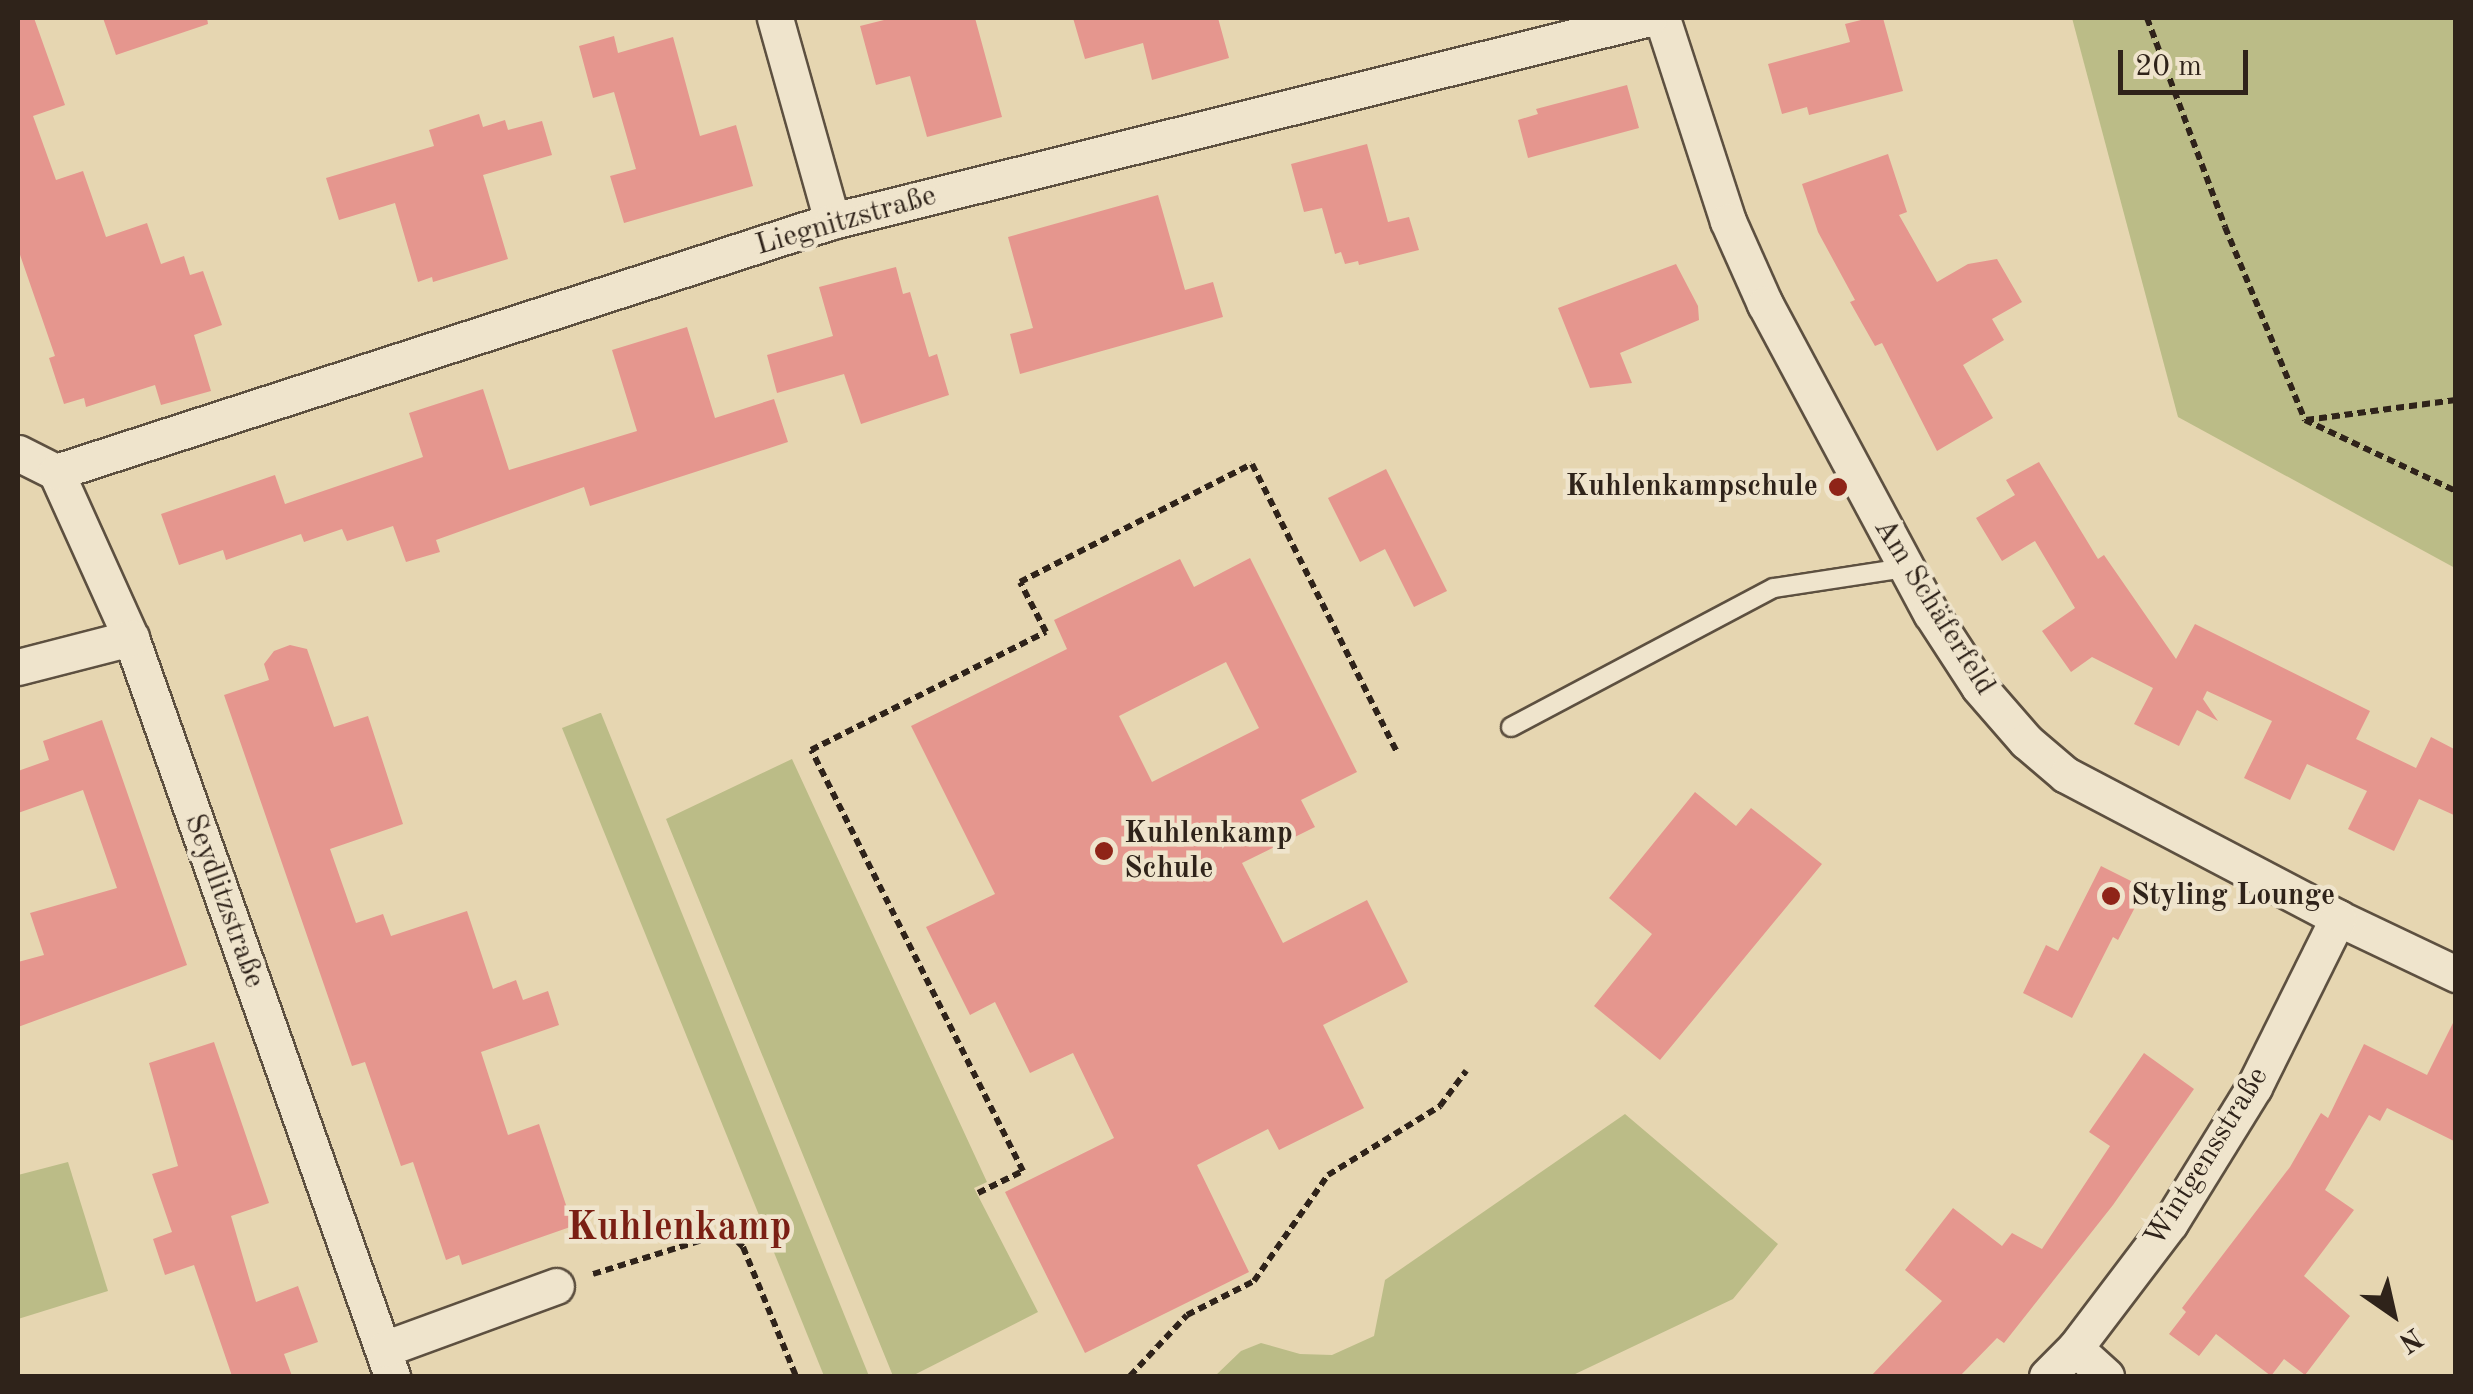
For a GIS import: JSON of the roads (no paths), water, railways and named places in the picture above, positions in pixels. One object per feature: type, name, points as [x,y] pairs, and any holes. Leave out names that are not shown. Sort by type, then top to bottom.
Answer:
[{"type":"street","points":[[775,18],[832,221]]},
{"type":"street","name":"Liegnitzstraße","points":[[56,472],[832,221],[1649,18]]},
{"type":"street","name":"Am Schäferfeld","points":[[1662,18],[1728,220],[1765,304],[1906,568],[1980,687],[2026,742],[2066,775],[2338,918],[2456,974]]},
{"type":"street","points":[[18,453],[56,472]]},
{"type":"street","name":"Seydlitzstraße","points":[[56,472],[131,638],[388,1363]]},
{"type":"street","points":[[18,667],[131,638]]},
{"type":"street","name":"Wintgensstraße","points":[[2046,1376],[2075,1348],[2170,1223],[2245,1102],[2338,918]]},
{"type":"street","points":[[388,1363],[556,1286]]},
{"type":"street","points":[[2075,1348],[2106,1376]]},
{"type":"lane","points":[[1512,727],[1774,588],[1906,568]]},
{"type":"place","name":"Kuhlenkampschule","points":[[1838,487]]},
{"type":"place","name":"Kuhlenkamp Schule","points":[[1104,851]]},
{"type":"place","name":"Styling Lounge","points":[[2111,896]]},
{"type":"district","name":"Kuhlenkamp","points":[[679,1229]]}]
